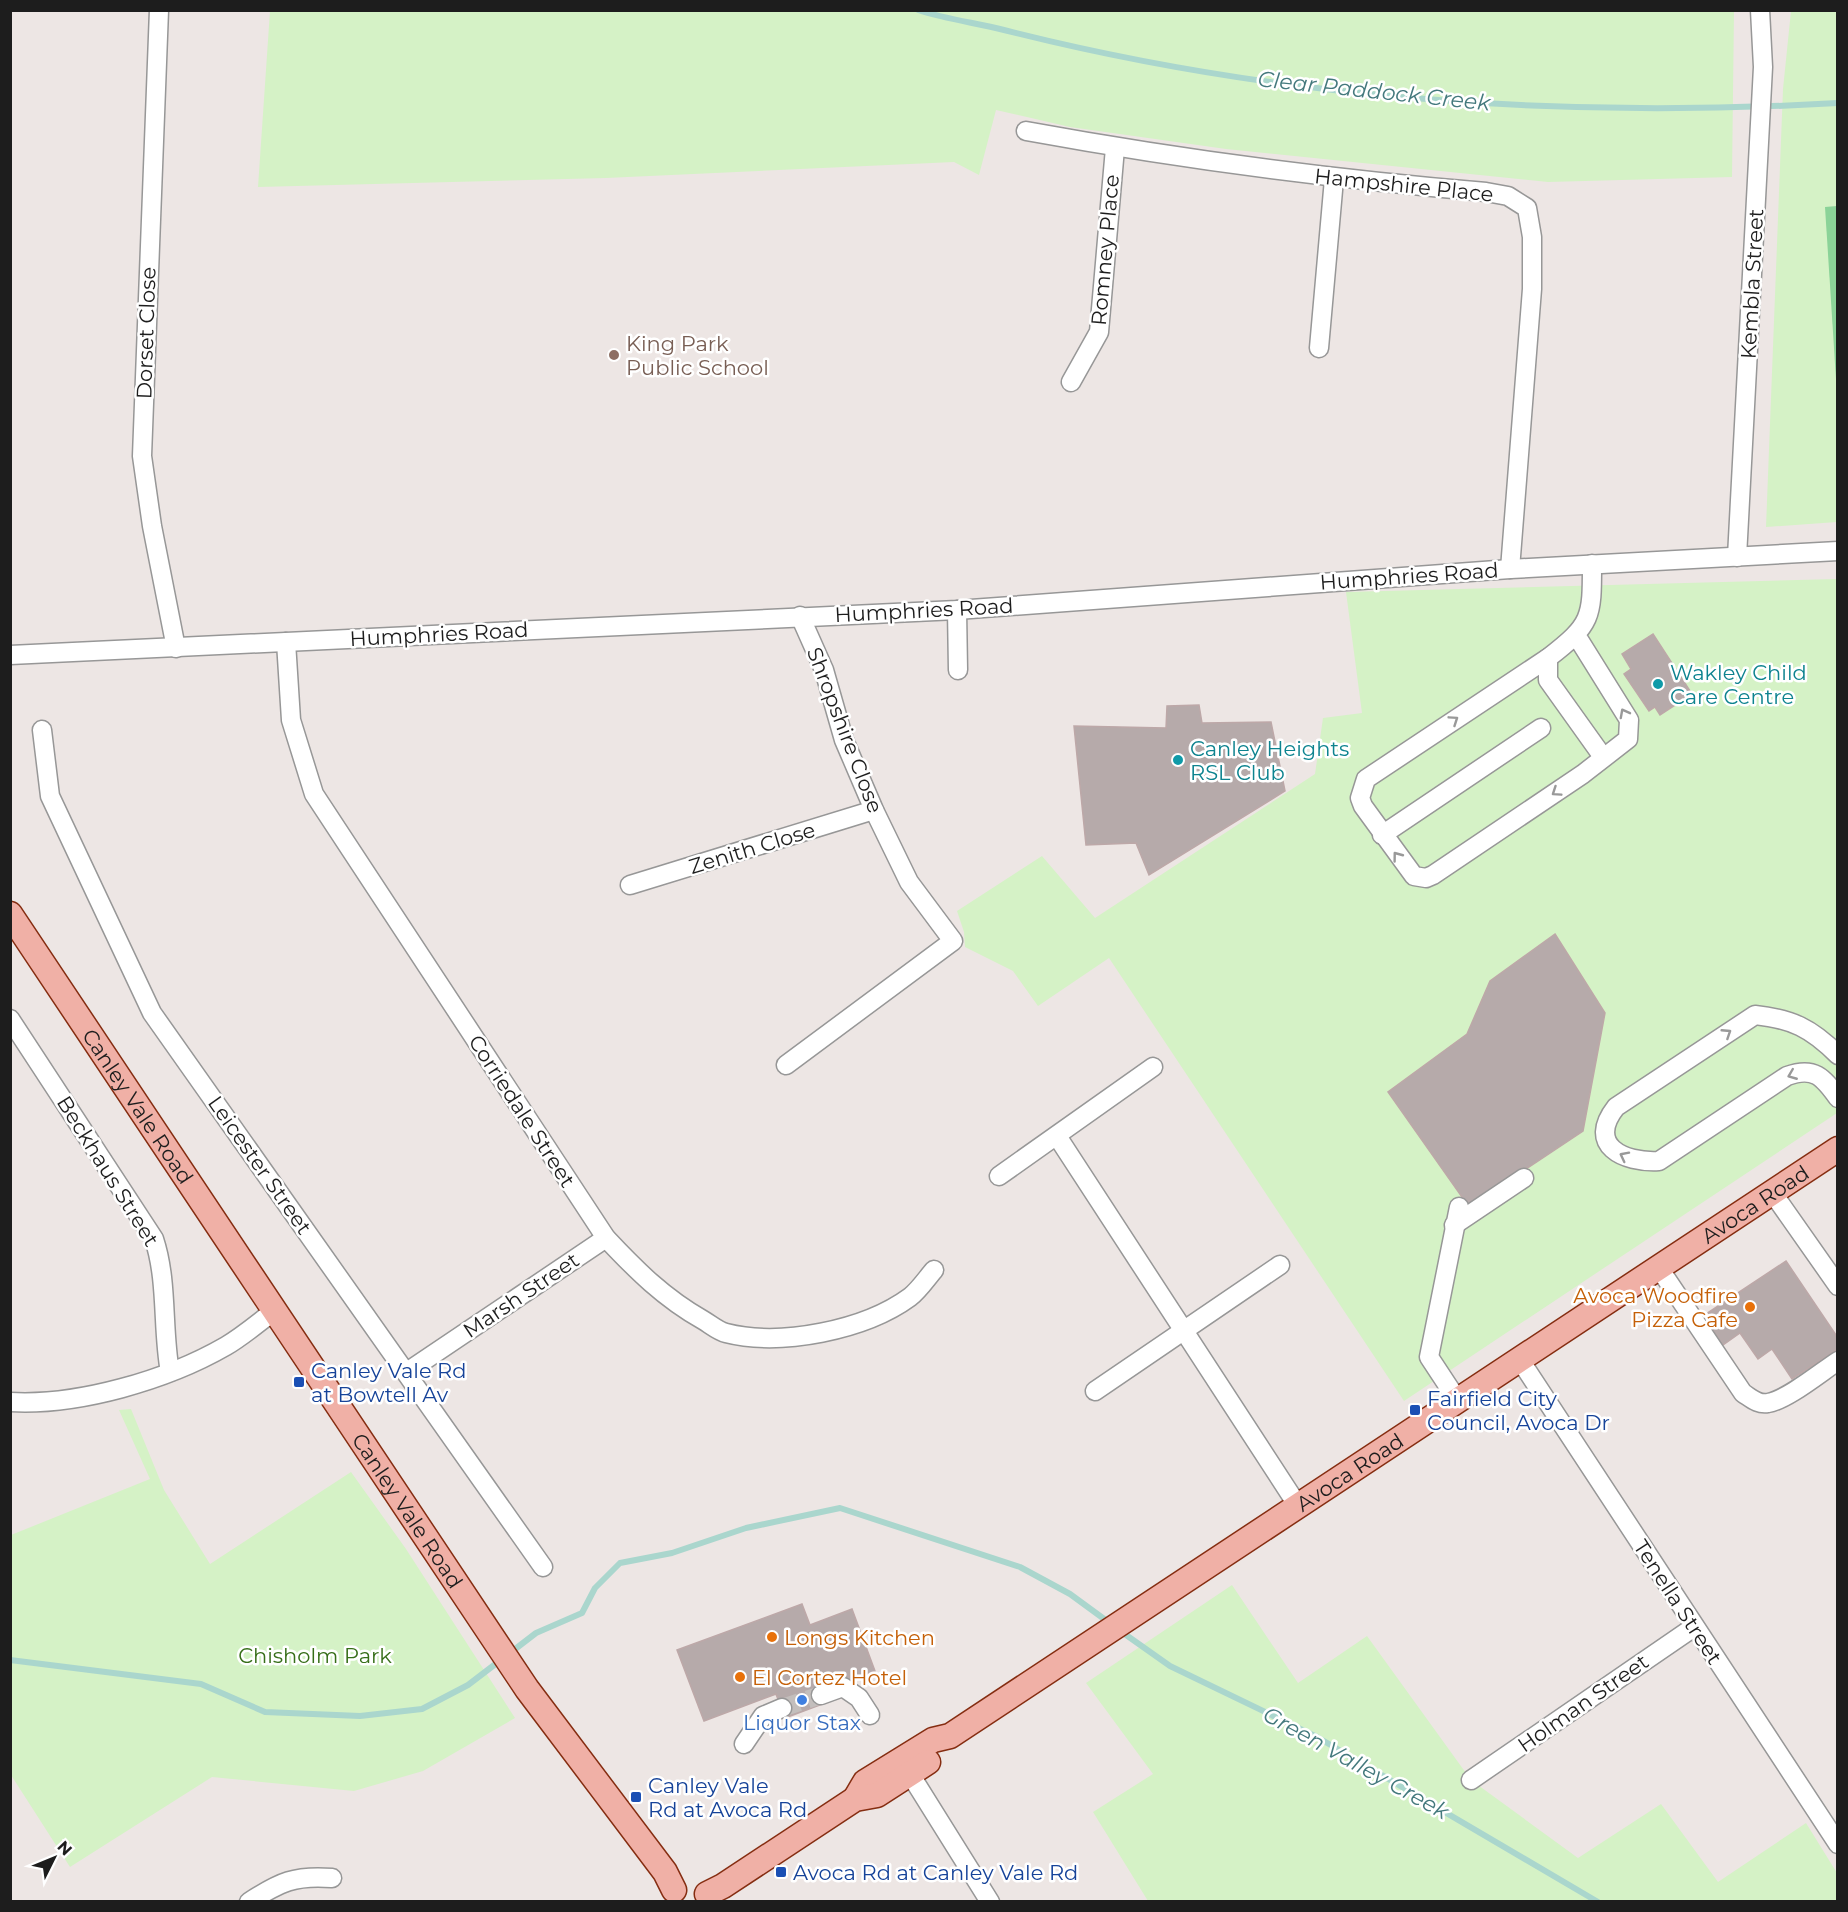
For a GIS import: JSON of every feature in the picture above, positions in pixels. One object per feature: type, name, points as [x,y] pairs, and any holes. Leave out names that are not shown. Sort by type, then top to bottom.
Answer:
[{"type":"main road","name":"Canley Vale Road","points":[[10,914],[527,1689],[666,1872],[670,1896]]},
{"type":"main road","name":"Avoca Road","points":[[855,1799],[865,1782],[933,1740],[950,1736],[1838,1149]]},
{"type":"main road","name":"Avoca Road","points":[[710,1898],[855,1799],[877,1795],[940,1753],[950,1736]]},
{"type":"main road","points":[[670,1896],[686,1885],[697,1886],[710,1898]]},
{"type":"street","name":"Kembla Street","points":[[1737,556],[1763,67],[1760,10]]},
{"type":"street","name":"Dorset Close","points":[[157,12],[142,456],[152,526],[176,648]]},
{"type":"street","name":"Hampshire Place","points":[[1026,131],[1115,148],[1334,179],[1486,192],[1508,196],[1527,208],[1532,237],[1532,289],[1510,569]]},
{"type":"street","name":"Romney Place","points":[[1071,382],[1099,332],[1115,148]]},
{"type":"street","points":[[1319,348],[1334,179]]},
{"type":"street","name":"Humphries Road","points":[[10,655],[957,610],[1510,569],[1838,551]]},
{"type":"street","points":[[1576,635],[1629,720],[1628,739],[1583,774],[1426,878],[1414,876],[1382,835],[1360,798],[1366,779],[1548,658],[1576,635],[1589,618],[1592,603],[1592,564]]},
{"type":"street","points":[[957,610],[958,670]]},
{"type":"street","name":"Shropshire Close","points":[[786,1065],[953,941],[909,882],[874,810],[844,740],[824,670],[800,616]]},
{"type":"street","name":"Corriedale Street","points":[[286,642],[291,720],[314,794],[606,1238],[644,1278],[674,1304],[725,1333],[772,1338],[858,1324],[912,1296],[934,1269]]},
{"type":"street","points":[[1548,658],[1548,680],[1603,757]]},
{"type":"street","points":[[1382,835],[1541,728]]},
{"type":"street","name":"Leicester Street","points":[[42,730],[50,796],[152,1013],[543,1567]]},
{"type":"street","name":"Zenith Close","points":[[630,885],[874,810]]},
{"type":"street","points":[[1838,1055],[1820,1037],[1786,1018],[1755,1015],[1616,1107],[1606,1120],[1605,1135],[1617,1154],[1639,1162],[1659,1161],[1787,1076],[1800,1071],[1813,1073],[1825,1080],[1838,1098]]},
{"type":"street","name":"Beckhaus Street","points":[[10,1019],[154,1239],[161,1270],[165,1349],[170,1372]]},
{"type":"street","points":[[999,1176],[1153,1067]]},
{"type":"street","points":[[1057,1136],[1298,1506]]},
{"type":"street","points":[[1454,1225],[1524,1178]]},
{"type":"street","points":[[1772,1192],[1838,1286]]},
{"type":"street","points":[[1458,1207],[1429,1357],[1458,1401]]},
{"type":"street","name":"Marsh Street","points":[[407,1372],[606,1238]]},
{"type":"street","points":[[1095,1391],[1280,1265]]},
{"type":"street","points":[[1659,1268],[1743,1393],[1755,1402],[1768,1403],[1779,1399],[1838,1361]]},
{"type":"street","points":[[10,1402],[32,1402],[93,1393],[170,1372],[228,1345],[274,1311]]},
{"type":"street","name":"Tenella Street","points":[[1520,1360],[1838,1844]]},
{"type":"street","name":"Holman Street","points":[[1472,1780],[1694,1627]]},
{"type":"street","points":[[821,1695],[843,1687],[859,1698],[870,1715]]},
{"type":"street","points":[[744,1743],[764,1716],[782,1708]]},
{"type":"street","points":[[910,1773],[990,1902]]},
{"type":"street","points":[[249,1902],[279,1882],[313,1876],[332,1878]]},
{"type":"green space","points":[[270,11],[1734,11],[1732,177],[1548,182],[1226,149],[1070,127],[996,110],[979,175],[954,162],[606,178],[258,187]]},
{"type":"green space","points":[[1791,11],[1837,11],[1837,522],[1766,527],[1783,89]]},
{"type":"green space","points":[[1837,206],[1838,395],[1825,207]]},
{"type":"green space","points":[[1837,579],[1837,1113],[1404,1401],[1109,958],[1038,1006],[1013,971],[965,947],[964,932],[957,911],[1042,856],[1095,918],[1315,774],[1323,718],[1362,713],[1346,592]]},
{"type":"green space","name":"Chisholm Park","points":[[131,1409],[164,1490],[210,1564],[351,1472],[406,1549],[515,1718],[423,1771],[354,1791],[212,1777],[70,1867],[11,1775],[11,1535],[150,1479],[119,1410]]},
{"type":"green space","points":[[1232,1585],[1298,1683],[1367,1636],[1471,1780],[1578,1858],[1661,1804],[1718,1882],[1806,1823],[1837,1873],[1837,1901],[1148,1901],[1093,1812],[1153,1774],[1086,1683]]},
{"type":"building","name":"Wakley Child Care Centre","points":[[1653,634],[1692,694],[1660,715],[1655,707],[1649,711],[1624,674],[1631,669],[1622,654]]},
{"type":"building","name":"Canley Heights RSL Club","points":[[1199,705],[1202,723],[1271,722],[1285,791],[1149,875],[1136,843],[1086,845],[1074,726],[1166,728],[1167,706]]},
{"type":"building","points":[[1555,934],[1605,1013],[1583,1131],[1469,1207],[1388,1092],[1467,1034],[1490,981]]},
{"type":"building","points":[[1786,1261],[1838,1338],[1838,1349],[1792,1379],[1772,1349],[1758,1359],[1740,1333],[1723,1345],[1703,1316]]},
{"type":"building","points":[[802,1604],[810,1625],[852,1609],[875,1671],[845,1682],[842,1672],[817,1682],[825,1703],[785,1718],[776,1694],[704,1721],[677,1650]]},
{"type":"waterway","name":"Clear Paddock Creek","points":[[918,10],[1106,54],[1210,73],[1314,88],[1523,105],[1628,108],[1838,103]]},
{"type":"waterway","points":[[510,1653],[536,1633],[582,1613],[595,1588],[620,1563],[672,1553],[746,1528],[840,1508],[1020,1567],[1070,1594],[1111,1624]]},
{"type":"waterway","name":"Green Valley Creek","points":[[1119,1630],[1170,1666],[1317,1737],[1598,1902]]},
{"type":"waterway","name":"Green Valley Creek","points":[[10,1660],[201,1684],[265,1712],[360,1716],[422,1709],[468,1685],[502,1659]]},
{"type":"tunnel","points":[[782,1708],[821,1695]]},
{"type":"place","name":"King Park Public School","points":[[614,355]]},
{"type":"place","name":"Wakley Child Care Centre","points":[[1658,684]]},
{"type":"place","name":"Canley Heights RSL Club","points":[[1178,760]]},
{"type":"place","name":"Avoca Woodfire Pizza Cafe","points":[[1750,1307]]},
{"type":"place","name":"Canley Vale Rd at Bowtell Av","points":[[299,1382]]},
{"type":"place","name":"Fairfield City Council, Avoca Dr","points":[[1415,1410]]},
{"type":"place","name":"Longs Kitchen","points":[[772,1637]]},
{"type":"place","name":"El Cortez Hotel","points":[[740,1677]]},
{"type":"place","name":"Liquor Stax","points":[[802,1700]]},
{"type":"place","name":"Canley Vale Rd at Avoca Rd","points":[[636,1797]]},
{"type":"place","name":"Avoca Rd at Canley Vale Rd","points":[[781,1872]]}]
